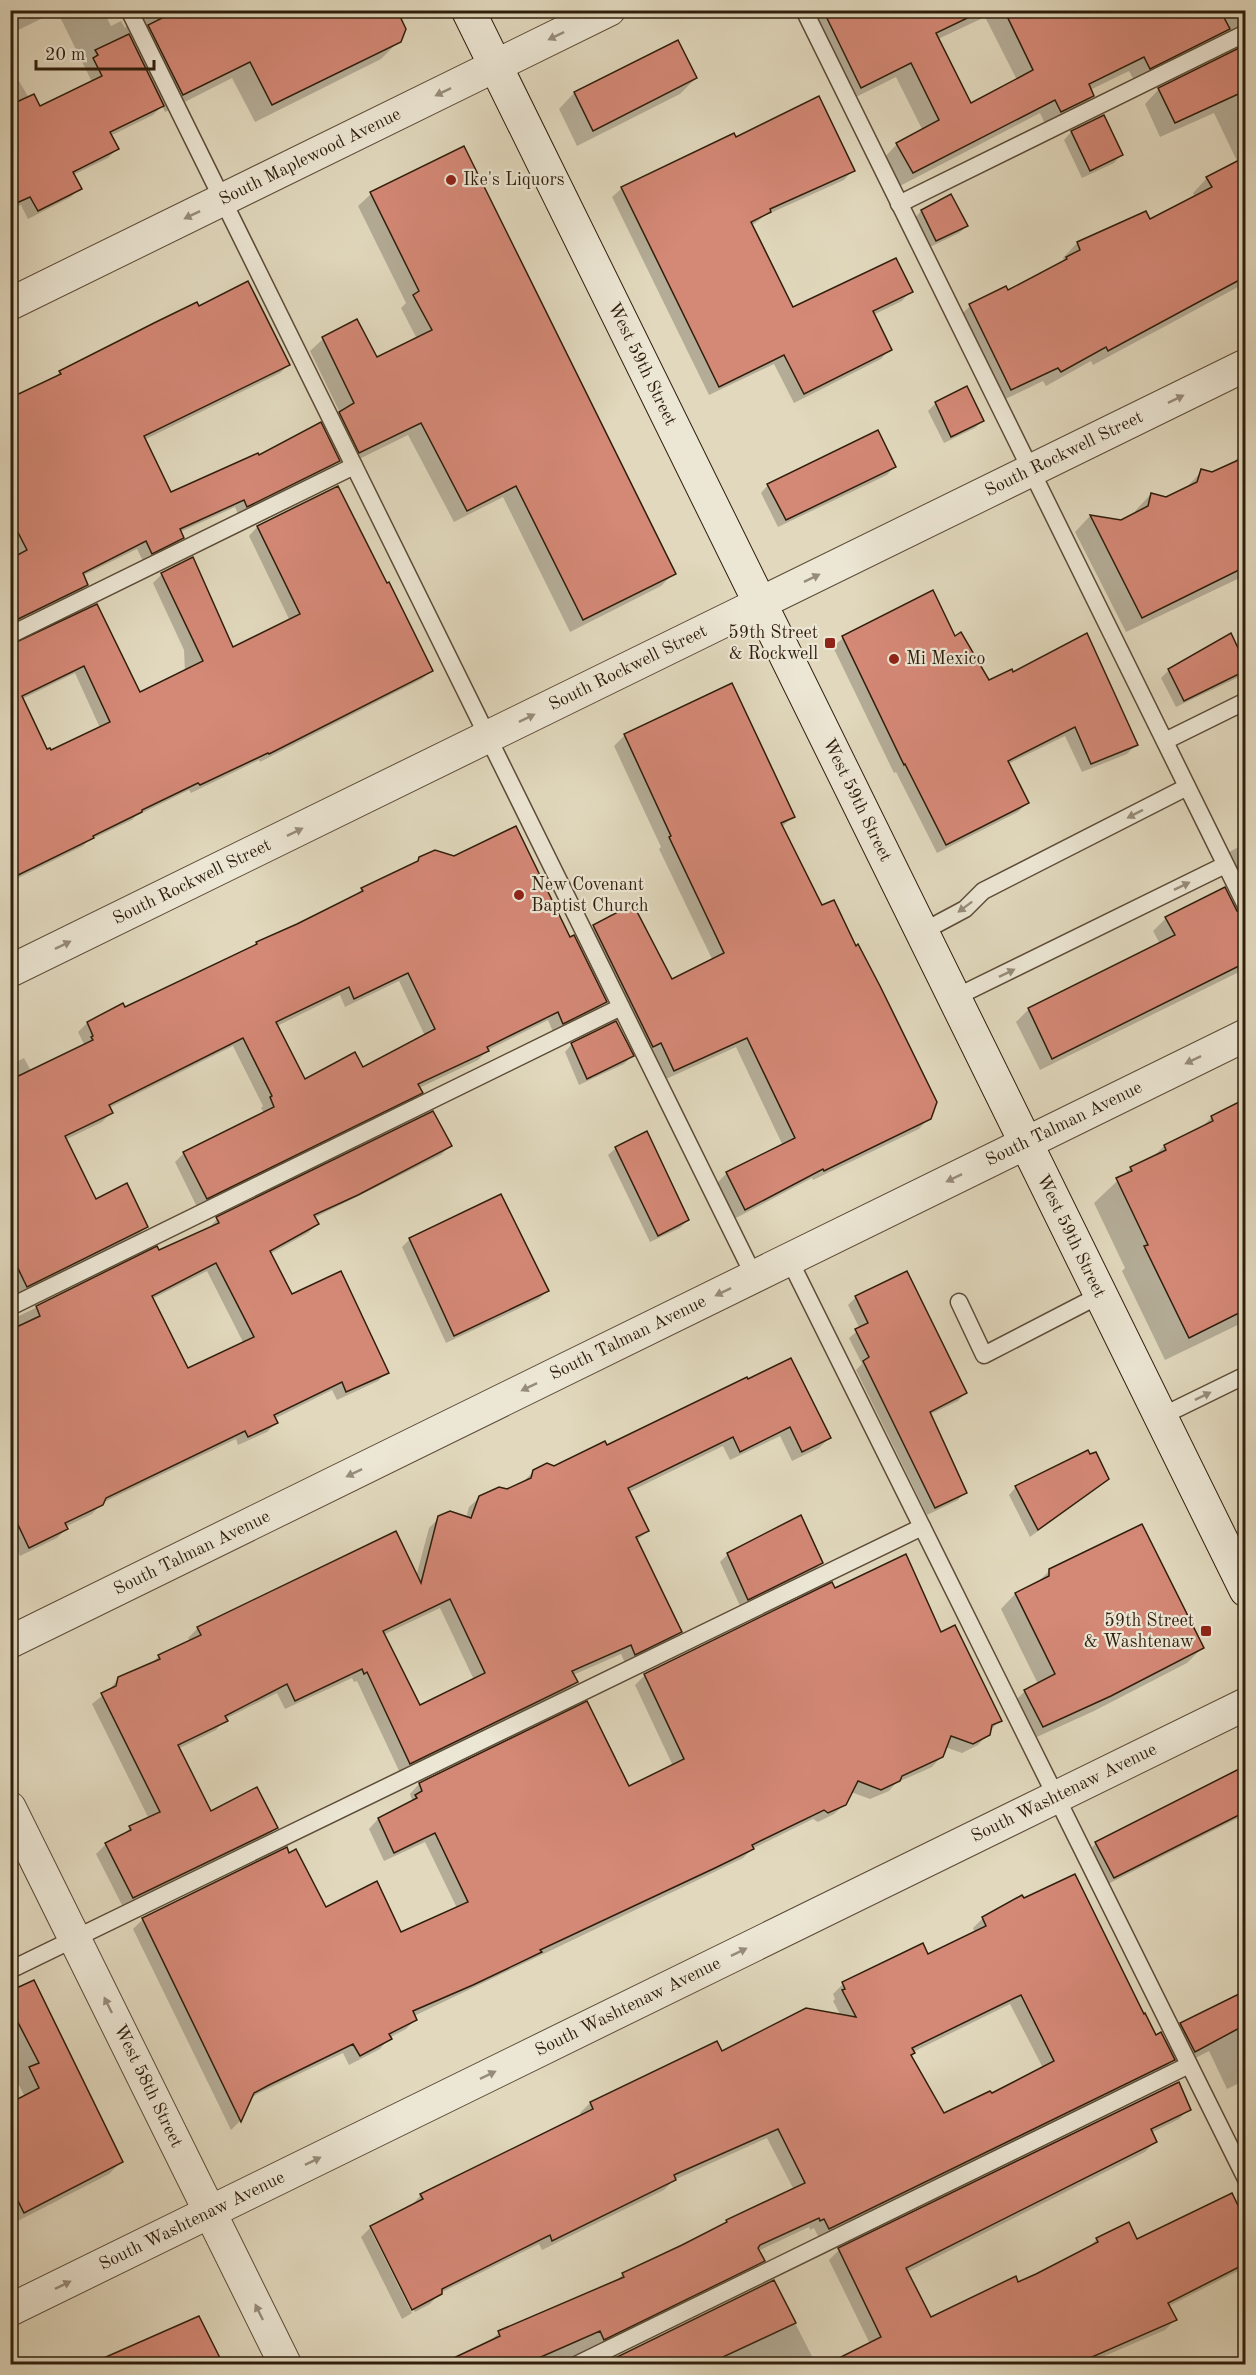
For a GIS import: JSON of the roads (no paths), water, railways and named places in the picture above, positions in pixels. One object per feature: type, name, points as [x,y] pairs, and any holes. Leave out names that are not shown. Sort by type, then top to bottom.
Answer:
[{"type":"street","name":"West 59th Street","points":[[468,10],[1245,1590]]},
{"type":"street","name":"South Maplewood Avenue","points":[[10,304],[609,10]]},
{"type":"street","name":"South Rockwell Street","points":[[10,971],[1245,365]]},
{"type":"street","name":"South Talman Avenue","points":[[10,1642],[1245,1035]]},
{"type":"street","name":"South Washtenaw Avenue","points":[[10,2310],[1245,1704]]},
{"type":"street","name":"West 58th Street","points":[[10,1808],[285,2364]]},
{"type":"lane","points":[[129,10],[754,1276]]},
{"type":"lane","points":[[804,10],[1245,906]]},
{"type":"lane","points":[[899,204],[1245,33]]},
{"type":"lane","points":[[10,635],[354,466]]},
{"type":"lane","points":[[1165,741],[1245,701]]},
{"type":"lane","points":[[922,932],[965,909],[983,891],[1187,787]]},
{"type":"lane","points":[[954,998],[1225,865]]},
{"type":"lane","points":[[10,1307],[621,1007]]},
{"type":"lane","points":[[789,1259],[1245,2179]]},
{"type":"lane","points":[[959,1302],[984,1355],[1100,1295]]},
{"type":"lane","points":[[1160,1417],[1245,1376]]},
{"type":"lane","points":[[10,1970],[922,1527]]},
{"type":"lane","points":[[578,2364],[1189,2065]]},
{"type":"place","name":"Ike's Liquors","points":[[451,180]]},
{"type":"place","name":"59th Street & Rockwell","points":[[830,643]]},
{"type":"place","name":"Mi Mexico","points":[[894,659]]},
{"type":"place","name":"New Covenant Baptist Church","points":[[519,895]]},
{"type":"place","name":"59th Street & Washtenaw","points":[[1206,1631]]}]
